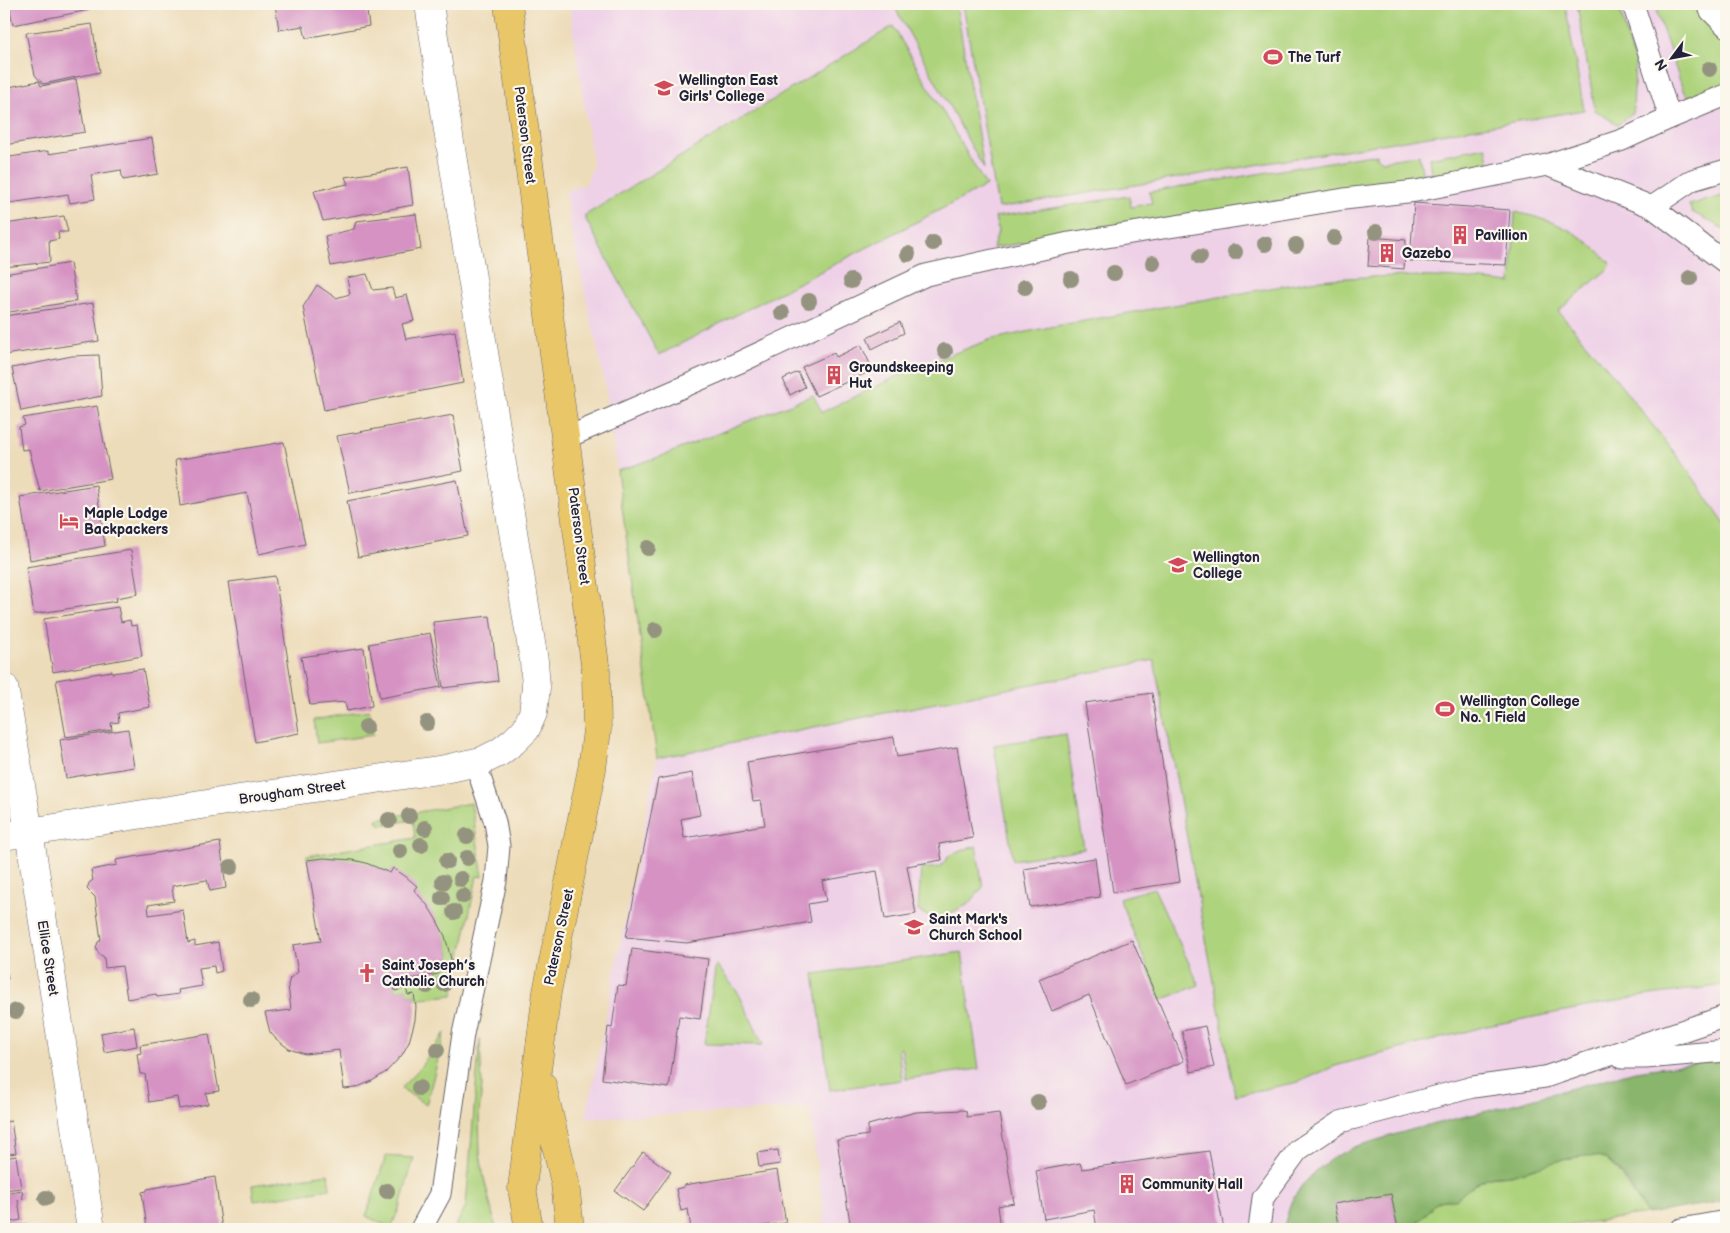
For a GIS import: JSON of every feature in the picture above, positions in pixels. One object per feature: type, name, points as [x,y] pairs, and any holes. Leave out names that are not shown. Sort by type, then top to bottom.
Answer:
[{"type":"highway","name":"Paterson Street","points":[[508,4],[596,672],[596,730],[592,769],[547,992],[522,1188],[529,1229]]},
{"type":"highway","name":"Paterson Street","points":[[538,1067],[565,1183],[570,1229]]},
{"type":"street","name":"Brougham Street","points":[[16,834],[445,770],[482,761],[500,752],[526,729],[532,713],[536,687],[534,661],[446,124],[429,4]]},
{"type":"street","name":"Ellice Street","points":[[4,688],[16,834],[91,1229]]},
{"type":"lane","points":[[1633,4],[1670,118]]},
{"type":"lane","points":[[1707,4],[1711,11],[1726,26]]},
{"type":"lane","points":[[566,438],[738,363],[926,275],[1069,243],[1334,201],[1416,191],[1547,166],[1622,140],[1726,95]]},
{"type":"lane","points":[[1547,166],[1652,207],[1726,263]]},
{"type":"lane","points":[[1652,207],[1692,180],[1726,170]]},
{"type":"lane","points":[[421,1229],[440,1194],[463,1034],[496,881],[500,846],[495,822],[475,762]]},
{"type":"lane","points":[[1258,1229],[1263,1198],[1298,1150],[1340,1122],[1473,1087],[1545,1077],[1726,1016]]},
{"type":"lane","points":[[1601,1059],[1726,1052]]},
{"type":"lane","points":[[1681,1229],[1726,1221]]},
{"type":"shaded area","name":"Wellington College","points":[[569,4],[1726,4],[1726,1078],[1399,1152],[1289,1229],[825,1229],[810,1108],[586,1118],[657,758],[606,389],[569,219],[566,191],[586,184],[593,165]]},
{"type":"green space","points":[[893,4],[956,4],[984,169]]},
{"type":"green space","name":"The Turf","points":[[963,4],[1565,4],[1584,110],[998,208]]},
{"type":"green space","points":[[1577,4],[1618,4],[1635,63],[1633,112],[1618,125],[1595,110]]},
{"type":"green space","points":[[1654,4],[1694,4],[1726,47],[1726,83],[1703,97],[1688,96],[1683,90]]},
{"type":"green space","points":[[893,26],[986,186],[659,355],[584,216]]},
{"type":"green space","points":[[1486,147],[1490,167],[1432,179],[1429,158]]},
{"type":"green space","points":[[1377,154],[1377,157],[1383,161],[1419,155],[1423,177],[993,248],[998,231],[995,217],[1129,196],[1131,207],[1152,203],[1149,192]]},
{"type":"green space","points":[[1726,195],[1726,230],[1692,212],[1689,205]]},
{"type":"green space","name":"Wellington College No. 1 Field","points":[[1515,212],[1544,219],[1568,229],[1590,244],[1611,264],[1608,269],[1558,311],[1614,376],[1688,470],[1726,526],[1726,985],[1643,996],[1487,1026],[1335,1066],[1299,1082],[1235,1095],[1154,660],[657,758],[617,471],[662,456],[813,395],[822,412],[911,370],[989,340],[1050,327],[1310,281],[1410,276],[1461,278],[1511,283]]},
{"type":"green space","points":[[369,710],[373,735],[317,743],[314,720]]},
{"type":"green space","points":[[1066,734],[1084,849],[1013,860],[994,745]]},
{"type":"green space","points":[[471,803],[483,877],[477,876],[453,995],[415,999],[414,994],[408,995],[406,988],[395,991],[394,982],[438,975],[437,966],[452,963],[443,934],[430,911],[393,869],[390,873],[349,860],[307,860],[307,856],[415,838],[413,820],[382,825],[378,823],[377,819]]},
{"type":"green space","points":[[976,846],[983,887],[969,904],[936,920],[918,911],[921,869],[940,867],[950,855]]},
{"type":"green space","points":[[1154,888],[1199,985],[1161,1000],[1119,898]]},
{"type":"green space","points":[[962,952],[979,1069],[906,1079],[901,1047],[898,1048],[902,1080],[830,1090],[814,974]]},
{"type":"green space","points":[[716,964],[739,994],[763,1045],[704,1044]]},
{"type":"green space","points":[[445,1033],[426,1105],[401,1088],[419,1069]]},
{"type":"green space","points":[[480,1039],[482,1087],[479,1112],[480,1152],[496,1229],[454,1229],[466,1206]]},
{"type":"green space","points":[[1726,1059],[1726,1201],[1647,1214],[1624,1176],[1612,1164],[1598,1156],[1586,1156],[1559,1161],[1510,1175],[1487,1178],[1478,1182],[1456,1200],[1442,1200],[1438,1202],[1420,1220],[1407,1229],[1398,1229],[1391,1194],[1334,1204],[1339,1229],[1283,1229],[1291,1202],[1302,1185],[1318,1169],[1334,1157],[1357,1146],[1410,1130],[1635,1071]]},
{"type":"green space","points":[[1591,1154],[1605,1158],[1617,1169],[1647,1214],[1543,1229],[1407,1229],[1420,1220],[1438,1202],[1442,1200],[1456,1200],[1468,1188],[1489,1177],[1510,1175],[1553,1162]]},
{"type":"green space","points":[[386,1156],[414,1158],[400,1206],[391,1228],[366,1216]]},
{"type":"green space","points":[[328,1174],[330,1189],[254,1201],[252,1185]]},
{"type":"building","points":[[9,4],[88,4],[89,10],[13,25]]},
{"type":"building","points":[[275,4],[366,4],[369,26],[306,38],[303,26],[279,30]]},
{"type":"building","points":[[92,24],[100,72],[43,84],[35,75],[26,33]]},
{"type":"building","points":[[76,79],[85,132],[4,145],[4,88],[39,81],[41,86]]},
{"type":"building","points":[[152,138],[158,174],[123,180],[121,170],[91,175],[95,199],[70,203],[68,194],[4,204],[4,158],[48,151],[48,154]]},
{"type":"building","points":[[408,167],[413,205],[323,221],[314,191],[348,184],[345,177]]},
{"type":"building","name":"Pavillion","points":[[1414,203],[1510,210],[1506,265],[1410,261]]},
{"type":"building","points":[[416,214],[421,249],[331,266],[325,236],[354,229],[356,221]]},
{"type":"building","points":[[64,216],[68,232],[58,232],[59,239],[49,241],[50,262],[4,267],[4,224]]},
{"type":"building","name":"Gazebo","points":[[1370,237],[1406,240],[1404,269],[1368,266]]},
{"type":"building","points":[[70,263],[76,301],[4,313],[4,274]]},
{"type":"building","points":[[367,274],[373,290],[392,288],[395,298],[407,295],[414,321],[402,324],[406,339],[455,331],[463,383],[324,410],[303,307],[317,285],[336,298],[350,294],[347,278]]},
{"type":"building","points":[[93,303],[99,341],[4,355],[4,316]]},
{"type":"building","points":[[900,322],[904,333],[872,349],[867,338]]},
{"type":"building","name":"Groundskeeping Hut","points":[[861,345],[873,370],[816,396],[802,367],[834,353],[836,357]]},
{"type":"building","points":[[99,355],[102,396],[21,411],[12,368],[72,356]]},
{"type":"building","points":[[798,372],[805,387],[790,395],[783,379]]},
{"type":"building","points":[[97,406],[111,479],[40,491],[29,449],[22,450],[19,427],[25,425],[23,418]]},
{"type":"building","points":[[453,415],[463,471],[350,493],[337,436]]},
{"type":"building","points":[[284,442],[305,544],[259,554],[247,493],[180,506],[175,460]]},
{"type":"building","points":[[457,480],[468,536],[358,557],[347,501]]},
{"type":"building","points":[[96,485],[105,546],[30,560],[20,497]]},
{"type":"building","points":[[131,550],[138,594],[116,598],[117,601],[34,614],[26,567]]},
{"type":"building","points":[[275,576],[299,733],[255,742],[229,582]]},
{"type":"building","points":[[118,607],[121,622],[130,620],[131,626],[137,625],[142,656],[53,672],[44,619]]},
{"type":"building","points":[[490,616],[498,681],[443,688],[433,622]]},
{"type":"building","points":[[430,633],[441,687],[380,698],[369,644]]},
{"type":"building","points":[[364,648],[372,706],[347,711],[345,702],[310,705],[301,657]]},
{"type":"building","points":[[143,669],[150,707],[118,713],[119,722],[111,723],[112,730],[66,737],[56,680],[112,671],[112,673]]},
{"type":"building","points":[[1152,693],[1180,882],[1113,892],[1085,703]]},
{"type":"building","points":[[128,729],[134,767],[66,778],[60,740]]},
{"type":"building","points":[[894,737],[897,757],[957,747],[973,838],[939,844],[942,860],[907,866],[916,914],[885,919],[877,871],[822,881],[826,901],[808,904],[811,922],[687,943],[626,937],[658,779],[692,773],[700,815],[681,819],[684,838],[765,825],[761,800],[753,801],[747,762]]},
{"type":"building","points":[[220,842],[226,888],[210,891],[207,880],[172,886],[174,901],[148,905],[149,915],[183,910],[188,943],[195,941],[195,946],[218,942],[222,971],[215,973],[214,966],[199,968],[202,986],[178,990],[179,994],[157,997],[156,994],[127,999],[122,966],[105,968],[104,957],[99,954],[96,948],[101,940],[95,897],[87,889],[89,883],[93,880],[91,870],[117,865],[116,860]]},
{"type":"building","name":"Saint Joseph’s Catholic Church","points":[[324,858],[353,860],[390,873],[393,868],[405,876],[417,886],[414,890],[436,919],[445,936],[452,963],[437,966],[438,974],[394,982],[395,991],[406,988],[408,995],[414,994],[415,1020],[409,1042],[402,1055],[386,1072],[372,1081],[355,1088],[344,1089],[339,1050],[305,1054],[289,1049],[270,1032],[265,1013],[291,1010],[288,985],[290,978],[298,972],[293,945],[321,941],[307,860]]},
{"type":"building","points":[[1095,858],[1100,897],[1030,907],[1024,869]]},
{"type":"building","points":[[1132,940],[1184,1061],[1126,1085],[1089,995],[1052,1011],[1039,979]]},
{"type":"building","points":[[632,949],[708,959],[700,1019],[679,1016],[669,1088],[602,1079],[608,1027],[612,1028],[618,985],[626,986]]},
{"type":"building","points":[[4,962],[8,979],[4,980]]},
{"type":"building","points":[[1205,1026],[1214,1067],[1191,1072],[1182,1031]]},
{"type":"building","points":[[134,1027],[137,1046],[104,1052],[101,1033]]},
{"type":"building","points":[[209,1034],[219,1091],[206,1093],[208,1104],[179,1109],[177,1097],[149,1102],[145,1074],[140,1074],[137,1054],[141,1053],[140,1045]]},
{"type":"building","points":[[966,1111],[967,1117],[999,1113],[1014,1203],[998,1206],[1001,1229],[867,1229],[866,1226],[851,1229],[837,1140],[868,1135],[868,1125],[916,1112]]},
{"type":"building","points":[[11,1121],[16,1153],[4,1155],[4,1122]]},
{"type":"building","points":[[778,1150],[780,1164],[759,1167],[757,1153]]},
{"type":"building","name":"Community Hall","points":[[1209,1151],[1224,1229],[1097,1229],[1094,1210],[1044,1219],[1036,1171],[1080,1163],[1082,1169]]},
{"type":"building","points":[[643,1152],[671,1172],[643,1211],[615,1191]]},
{"type":"building","points":[[16,1156],[21,1188],[4,1190],[4,1158]]},
{"type":"building","points":[[777,1170],[786,1223],[740,1229],[691,1229],[688,1209],[681,1211],[676,1189],[684,1187],[684,1185]]},
{"type":"building","points":[[215,1177],[222,1229],[147,1229],[142,1192],[147,1191],[147,1189]]},
{"type":"building","points":[[22,1190],[23,1199],[18,1200],[21,1220],[4,1223],[4,1193]]},
{"type":"building","points":[[1391,1194],[1398,1229],[1339,1229],[1334,1204]]},
{"type":"building","points":[[26,1224],[27,1229],[4,1229],[4,1227]]},
{"type":"place","name":"The Turf","points":[[1273,57]]},
{"type":"place","name":"Wellington East Girls' College","points":[[664,88]]},
{"type":"place","name":"Pavillion","points":[[1460,235]]},
{"type":"place","name":"Gazebo","points":[[1387,253]]},
{"type":"place","name":"Groundskeeping Hut","points":[[834,375]]},
{"type":"place","name":"Maple Lodge Backpackers","points":[[69,521]]},
{"type":"place","name":"Wellington College","points":[[1178,565]]},
{"type":"place","name":"Wellington College No. 1 Field","points":[[1445,709]]},
{"type":"place","name":"Saint Mark's Church School","points":[[914,927]]},
{"type":"place","name":"Saint Joseph’s Catholic Church","points":[[367,973]]},
{"type":"place","name":"Community Hall","points":[[1127,1184]]}]
